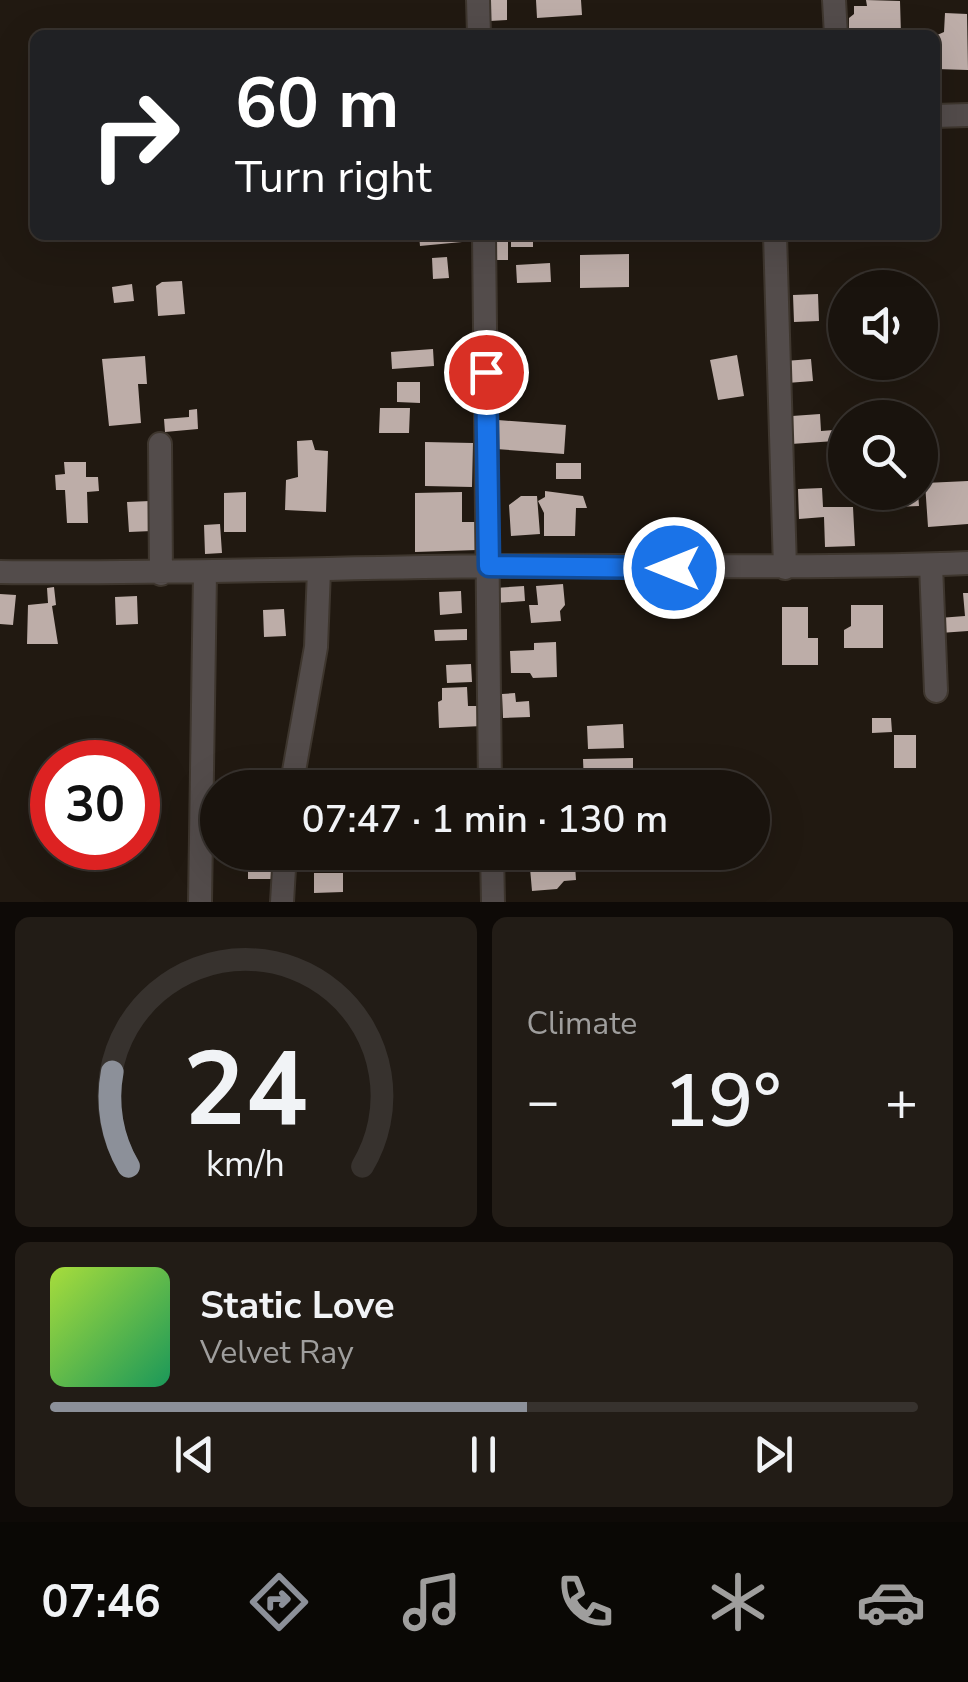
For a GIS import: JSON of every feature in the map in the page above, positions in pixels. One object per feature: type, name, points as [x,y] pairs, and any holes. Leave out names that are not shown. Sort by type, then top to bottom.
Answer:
[{"type":"street","points":[[478,0],[479,30]]},
{"type":"street","points":[[834,0],[836,30]]},
{"type":"street","points":[[940,116],[968,116]]},
{"type":"street","points":[[484,240],[490,770]]},
{"type":"street","points":[[775,240],[785,568]]},
{"type":"street","points":[[160,444],[161,574]]},
{"type":"street","points":[[0,572],[161,574],[489,566],[785,568],[968,563]]},
{"type":"street","points":[[931,565],[936,691]]},
{"type":"street","points":[[294,770],[316,647],[336,570]]},
{"type":"street","points":[[200,902],[204,573]]},
{"type":"street","points":[[282,902],[284,870]]},
{"type":"street","points":[[492,870],[493,902]]},
{"type":"building","points":[[489,0],[507,0],[507,20],[490,21]]},
{"type":"building","points":[[536,0],[581,0],[582,15],[537,18]]},
{"type":"building","points":[[866,0],[900,1],[901,30],[849,30],[854,6],[867,6]]},
{"type":"building","points":[[945,13],[967,14],[968,70],[940,69],[940,34],[944,32]]},
{"type":"building","points":[[419,240],[462,242],[420,246]]},
{"type":"building","points":[[492,240],[508,240],[508,260],[492,260]]},
{"type":"building","points":[[511,240],[533,240],[533,247],[511,247]]},
{"type":"building","points":[[629,254],[629,287],[580,288],[580,255]]},
{"type":"building","points":[[447,257],[449,278],[433,279],[432,258]]},
{"type":"building","points":[[550,263],[551,282],[517,283],[516,265]]},
{"type":"building","points":[[182,281],[185,314],[158,316],[156,286]]},
{"type":"building","points":[[132,284],[134,301],[114,303],[112,287]]},
{"type":"building","points":[[818,294],[819,321],[794,322],[793,295]]},
{"type":"building","points":[[433,349],[434,366],[392,369],[391,352]]},
{"type":"building","points":[[737,355],[744,396],[718,400],[710,360]]},
{"type":"building","points":[[145,356],[147,384],[138,384],[141,423],[109,426],[102,359]]},
{"type":"building","points":[[811,359],[813,381],[787,383],[785,361]]},
{"type":"building","points":[[397,382],[420,382],[420,403],[397,402]]},
{"type":"building","points":[[380,408],[410,408],[409,433],[379,433]]},
{"type":"building","points":[[197,409],[198,429],[165,432],[164,419],[189,417],[189,410]]},
{"type":"building","points":[[820,414],[821,431],[828,430],[828,441],[791,444],[792,416]]},
{"type":"building","points":[[498,420],[566,425],[564,454],[496,449]]},
{"type":"building","points":[[312,440],[315,450],[328,451],[326,512],[285,510],[286,480],[298,477],[297,441]]},
{"type":"building","points":[[425,442],[473,443],[472,487],[425,486]]},
{"type":"building","points":[[64,462],[86,462],[86,477],[98,477],[99,491],[87,492],[88,523],[67,523],[65,490],[56,490],[55,475],[65,474]]},
{"type":"building","points":[[556,463],[581,463],[581,479],[556,479]]},
{"type":"building","points":[[968,481],[968,524],[928,527],[927,510],[938,510],[938,482]]},
{"type":"building","points":[[822,488],[823,507],[853,510],[855,546],[825,547],[824,517],[799,519],[798,489]]},
{"type":"building","points":[[545,491],[583,496],[587,508],[576,508],[575,536],[544,536],[544,513],[538,501],[545,497]]},
{"type":"building","points":[[246,492],[246,532],[224,532],[224,493]]},
{"type":"building","points":[[462,492],[462,522],[476,522],[477,550],[415,552],[415,493]]},
{"type":"building","points":[[521,496],[537,496],[540,534],[511,536],[509,505]]},
{"type":"building","points":[[150,501],[152,531],[129,532],[127,502]]},
{"type":"building","points":[[220,524],[222,553],[205,554],[204,525]]},
{"type":"building","points":[[563,584],[565,605],[560,611],[561,621],[531,623],[529,605],[538,605],[536,586]]},
{"type":"building","points":[[524,586],[525,601],[496,603],[495,588]]},
{"type":"building","points":[[54,587],[56,605],[52,606],[58,644],[27,644],[28,605],[48,603],[47,588]]},
{"type":"building","points":[[461,591],[462,613],[440,615],[439,592]]},
{"type":"building","points":[[963,593],[968,593],[968,631],[940,633],[939,618],[965,616]]},
{"type":"building","points":[[0,594],[16,595],[13,625],[0,624]]},
{"type":"building","points":[[137,596],[138,624],[116,625],[115,597]]},
{"type":"building","points":[[851,605],[883,605],[883,648],[844,648],[844,630],[851,626]]},
{"type":"building","points":[[782,607],[808,607],[808,638],[818,638],[818,665],[782,665]]},
{"type":"building","points":[[284,609],[286,636],[264,637],[263,610]]},
{"type":"building","points":[[467,629],[467,640],[435,641],[434,630]]},
{"type":"building","points":[[556,642],[557,677],[533,678],[530,673],[511,673],[510,651],[534,650],[534,643]]},
{"type":"building","points":[[471,664],[472,682],[447,683],[446,665]]},
{"type":"building","points":[[467,687],[468,706],[481,706],[482,726],[439,728],[442,688]]},
{"type":"building","points":[[515,693],[516,702],[529,701],[530,717],[503,718],[502,694]]},
{"type":"building","points":[[872,718],[891,718],[892,732],[872,733]]},
{"type":"building","points":[[623,724],[624,748],[588,749],[587,726]]},
{"type":"building","points":[[894,735],[916,735],[916,768],[894,768]]},
{"type":"building","points":[[633,758],[633,770],[583,770],[583,759]]},
{"type":"building","points":[[248,870],[278,870],[278,879],[248,879]]},
{"type":"building","points":[[530,870],[575,870],[576,880],[564,881],[557,889],[532,891]]},
{"type":"building","points":[[314,873],[343,873],[343,892],[314,893]]},
{"type":"route","points":[[486,372],[489,566],[674,568]]}]
